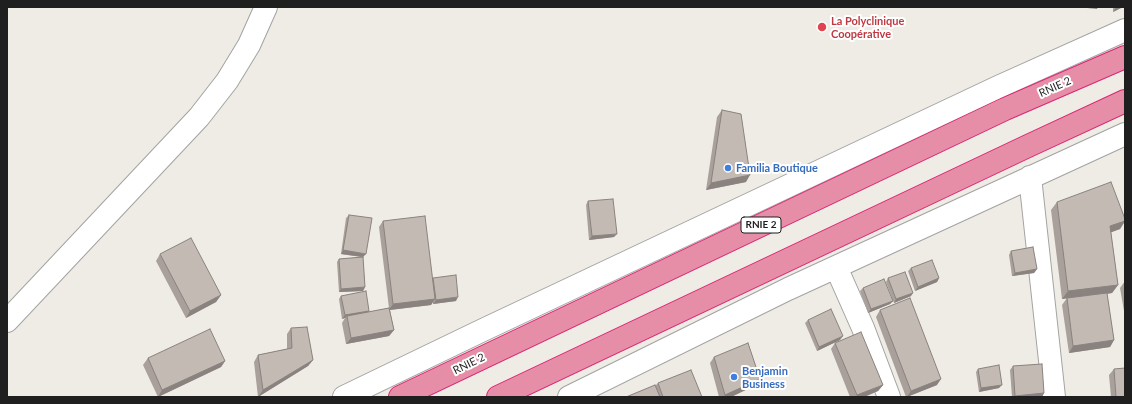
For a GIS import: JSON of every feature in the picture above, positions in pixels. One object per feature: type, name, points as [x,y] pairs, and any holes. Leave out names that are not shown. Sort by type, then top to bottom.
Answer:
[{"type":"highway","name":"RNIE 2","points":[[400,397],[1005,109],[1125,57]]},
{"type":"highway","points":[[498,397],[1028,146],[1125,102]]},
{"type":"street","points":[[7,321],[199,117],[227,81],[249,45],[266,7]]},
{"type":"street","points":[[344,397],[998,86],[1125,30]]},
{"type":"street","points":[[569,397],[836,267],[1125,134]]},
{"type":"street","points":[[1030,177],[1054,397]]},
{"type":"street","points":[[836,267],[863,328],[889,397]]},
{"type":"building","points":[[722,110],[741,114],[750,175],[711,183]]},
{"type":"building","points":[[1111,182],[1125,219],[1125,221],[1110,226],[1118,285],[1068,291],[1057,202]]},
{"type":"building","points":[[613,199],[617,234],[592,236],[588,201]]},
{"type":"building","points":[[349,215],[372,218],[366,254],[343,250]]},
{"type":"building","points":[[425,216],[435,299],[393,304],[383,221]]},
{"type":"building","points":[[191,238],[221,295],[190,311],[160,254]]},
{"type":"building","points":[[1033,247],[1037,269],[1015,273],[1011,251]]},
{"type":"building","points":[[363,257],[365,287],[341,289],[339,259]]},
{"type":"building","points":[[932,260],[939,278],[918,287],[911,268]]},
{"type":"building","points":[[905,272],[913,293],[896,299],[888,278]]},
{"type":"building","points":[[456,275],[458,297],[436,300],[433,278]]},
{"type":"building","points":[[884,279],[893,301],[871,309],[863,288]]},
{"type":"building","points":[[366,291],[369,311],[345,315],[341,296]]},
{"type":"building","points":[[1107,293],[1114,340],[1073,346],[1067,298]]},
{"type":"building","points":[[910,298],[941,379],[911,391],[880,310]]},
{"type":"building","points":[[389,308],[394,330],[351,338],[347,316]]},
{"type":"building","points":[[831,309],[843,336],[819,347],[808,320]]},
{"type":"building","points":[[307,327],[313,360],[263,390],[258,355],[292,348],[291,328]]},
{"type":"building","points":[[210,329],[225,361],[162,390],[148,358]]},
{"type":"building","points":[[861,332],[883,385],[857,395],[835,343]]},
{"type":"building","points":[[748,343],[760,379],[725,395],[714,357]]},
{"type":"building","points":[[1042,364],[1044,393],[1015,396],[1013,366]]},
{"type":"building","points":[[999,365],[1002,385],[981,388],[978,369]]},
{"type":"building","points":[[1125,368],[1125,397],[1116,397],[1114,369]]},
{"type":"building","points":[[691,370],[702,397],[663,397],[658,383]]},
{"type":"building","points":[[655,385],[660,397],[626,397]]},
{"type":"place","name":"La Polyclinique Coopérative","points":[[822,27]]},
{"type":"place","name":"Familia Boutique","points":[[728,168]]},
{"type":"place","name":"Benjamin Business","points":[[734,377]]}]
